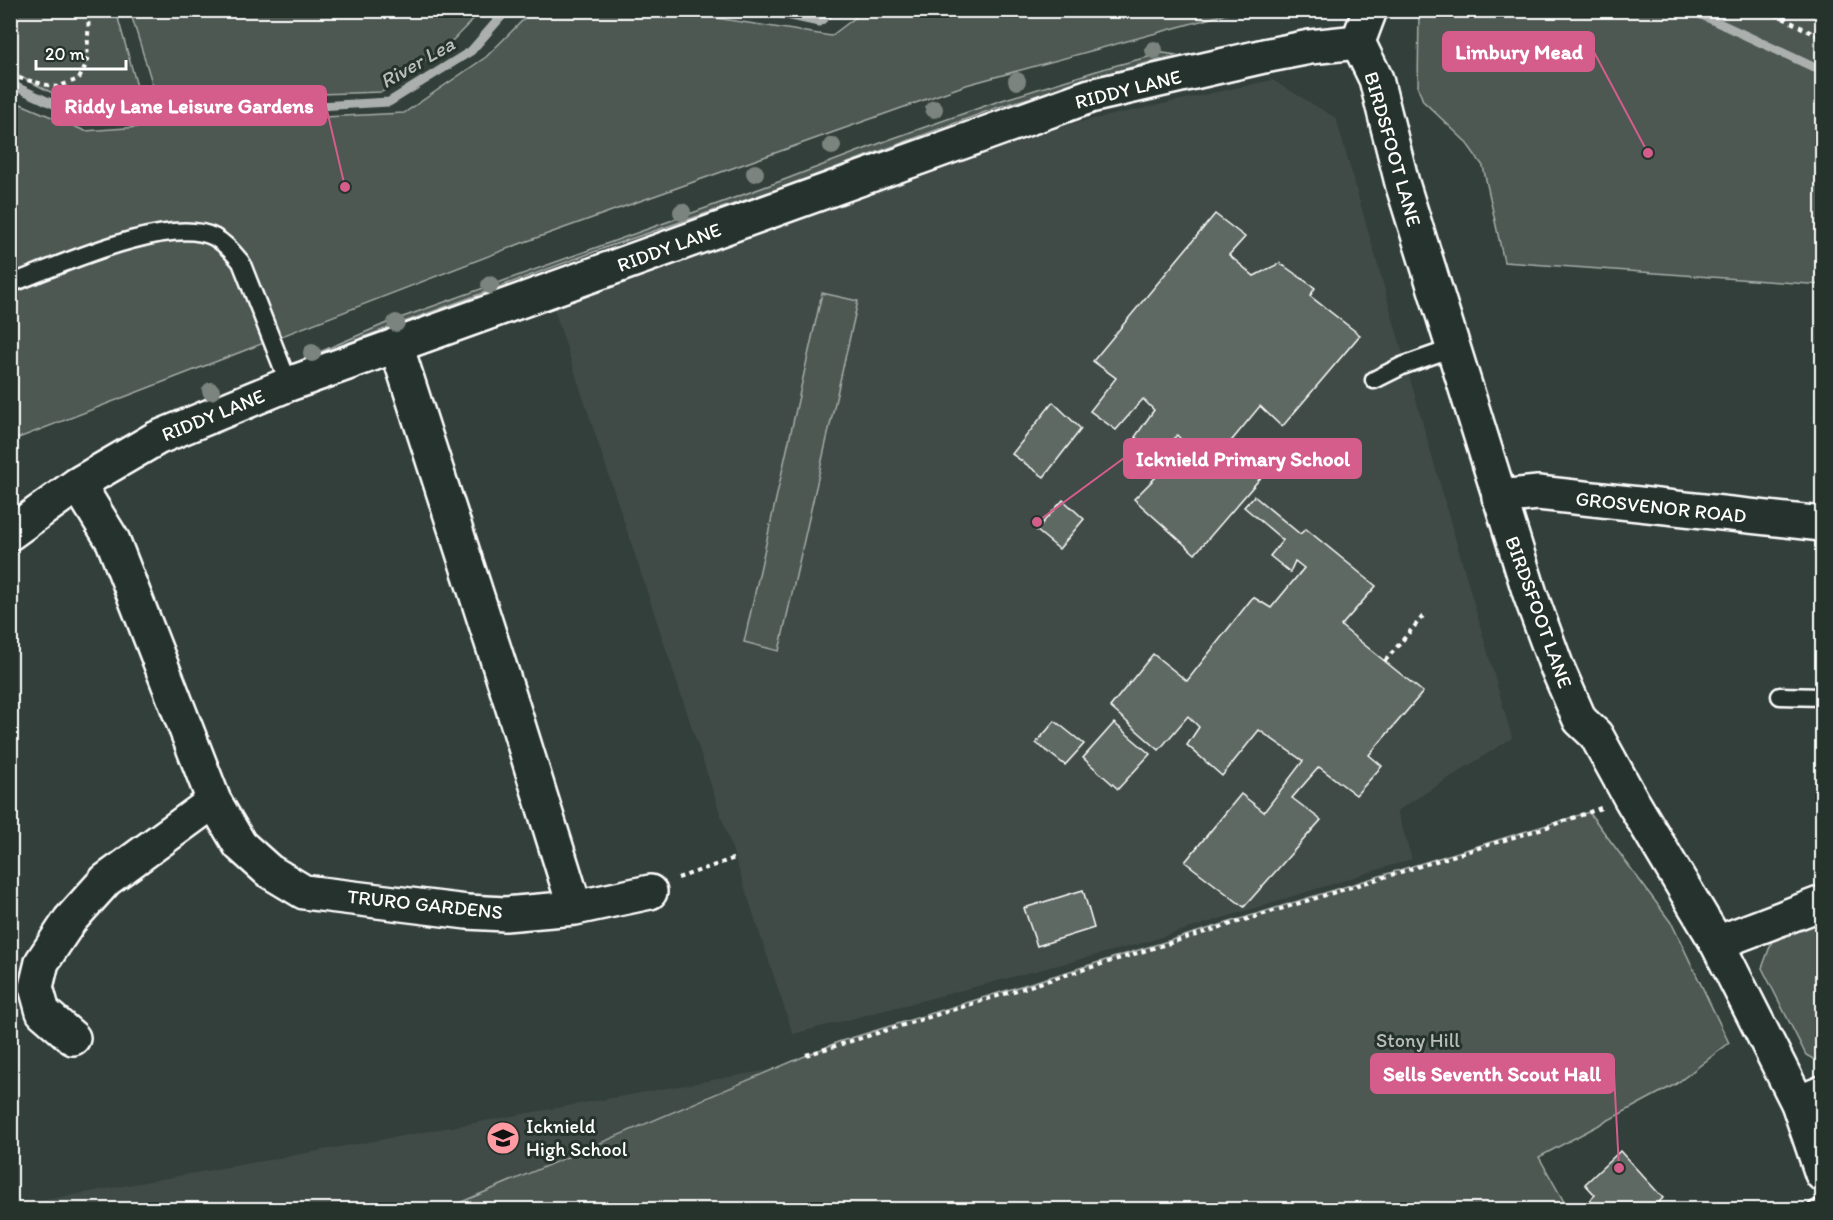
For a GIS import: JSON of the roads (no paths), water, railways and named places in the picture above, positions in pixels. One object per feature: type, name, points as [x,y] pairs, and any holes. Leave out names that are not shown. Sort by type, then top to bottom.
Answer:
[{"type":"street","points":[[1358,42],[1370,10]]},
{"type":"street","name":"RIDDY LANE","points":[[10,533],[78,484],[157,438],[289,384],[396,345],[1090,96],[1264,56],[1310,47],[1358,42]]},
{"type":"street","name":"BIRDSFOOT LANE","points":[[1358,42],[1376,80],[1402,183],[1499,497],[1556,665],[1580,720],[1596,735],[1630,799],[1810,1098],[1822,1174]]},
{"type":"street","points":[[396,345],[516,716],[575,908]]},
{"type":"street","name":"TRURO GARDENS","points":[[78,484],[113,541],[214,801],[240,844],[269,871],[304,892],[467,912],[505,914],[575,908],[650,892]]},
{"type":"street","name":"GROSVENOR ROAD","points":[[1499,497],[1538,493],[1822,524]]},
{"type":"street","points":[[73,1038],[43,1012],[36,987],[42,962],[70,920],[106,880],[214,801]]},
{"type":"street","points":[[1717,943],[1822,903]]},
{"type":"lane","points":[[10,284],[126,240],[192,231],[214,237],[230,249],[241,262],[289,384]]},
{"type":"lane","points":[[1374,380],[1402,366],[1453,348]]},
{"type":"lane","points":[[1780,696],[1822,697]]},
{"type":"lane","points":[[1815,1209],[1822,1207]]},
{"type":"waterway","name":"River Lea","points":[[10,84],[86,119],[389,102],[471,51],[507,10]]},
{"type":"waterway","name":"River Lea","points":[[764,10],[819,22],[834,10]]},
{"type":"waterway","name":"River Lea","points":[[1691,10],[1822,71]]},
{"type":"place","name":"Limbury Mead","points":[[1648,153]]},
{"type":"place","name":"Riddy Lane Leisure Gardens","points":[[345,187]]},
{"type":"place","name":"Icknield Primary School","points":[[1037,522]]},
{"type":"place","name":"Icknield High School","points":[[503,1138]]},
{"type":"place","name":"Sells Seventh Scout Hall","points":[[1619,1168]]},
{"type":"park label","name":"Stony Hill","points":[[1418,1040]]}]
